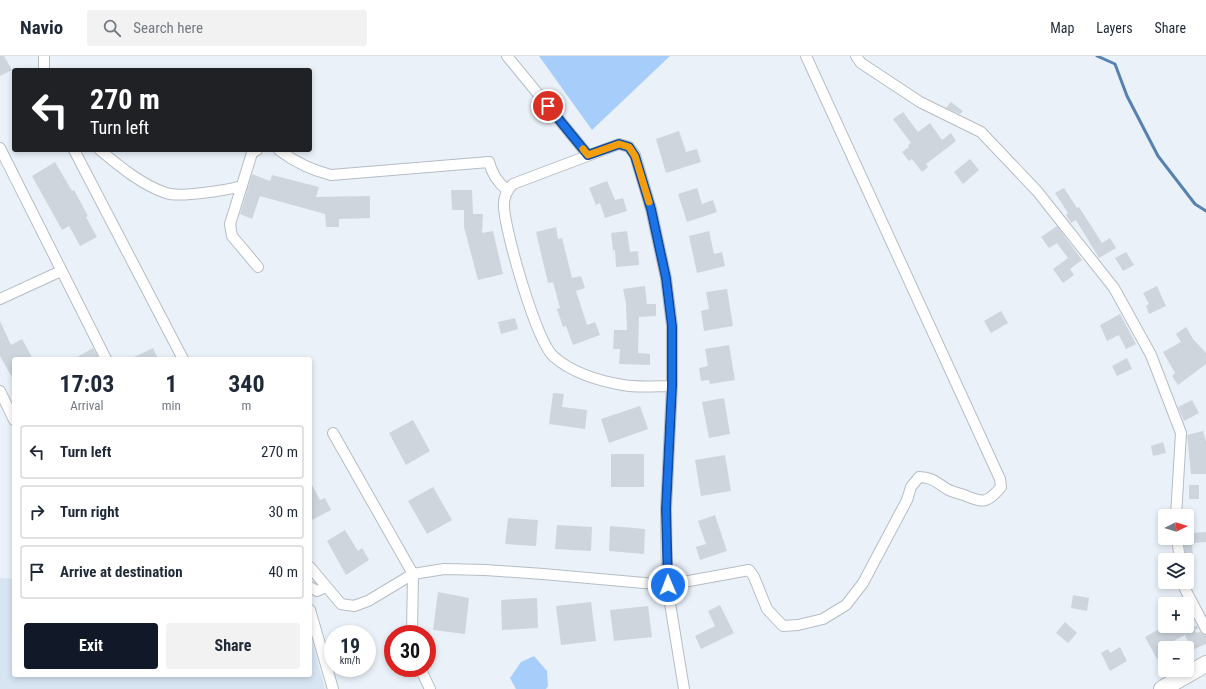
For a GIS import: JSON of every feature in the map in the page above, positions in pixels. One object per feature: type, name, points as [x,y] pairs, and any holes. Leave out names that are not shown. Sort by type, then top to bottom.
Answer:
[{"type":"main road","points":[[1162,689],[1206,664]]},
{"type":"street","points":[[44,56],[44,68]]},
{"type":"street","points":[[507,56],[588,155]]},
{"type":"street","points":[[312,570],[341,604],[354,606],[368,601],[413,574],[444,569],[486,570],[668,585],[749,570],[754,577],[767,609],[783,626],[813,622],[835,613],[846,605],[863,584],[907,500],[911,487],[919,477],[927,477],[935,480],[948,490],[974,500],[986,501],[1001,487],[1000,479],[806,56]]},
{"type":"street","points":[[856,56],[861,63],[920,102],[981,132],[1037,191],[1114,288],[1151,355],[1180,433],[1176,509]]},
{"type":"street","points":[[672,386],[624,385],[580,374],[553,356],[539,331],[517,265],[504,207],[506,192],[513,184],[619,144],[629,147],[635,156],[651,209],[666,278],[672,326],[672,386],[666,509],[668,585],[677,653],[684,689]]},
{"type":"street","points":[[0,148],[105,357]]},
{"type":"street","points":[[75,152],[182,357]]},
{"type":"street","points":[[103,152],[140,180],[167,194],[210,192],[242,186]]},
{"type":"street","points":[[254,152],[252,153],[230,224],[232,236],[258,267]]},
{"type":"street","points":[[282,152],[299,164],[314,171],[331,175],[489,162],[494,176],[507,190]]},
{"type":"street","points":[[0,299],[61,271]]},
{"type":"street","points":[[0,391],[12,416]]},
{"type":"street","points":[[333,433],[413,574],[412,625]]},
{"type":"street","points":[[312,588],[317,591],[326,587]]},
{"type":"street","points":[[1185,589],[1206,629]]},
{"type":"street","points":[[312,617],[333,689]]},
{"type":"street","points":[[424,677],[430,689]]},
{"type":"shaded area","points":[[539,56],[670,56],[592,130]]},
{"type":"shaded area","points":[[0,578],[12,579],[12,677],[312,677],[312,640],[325,689],[0,689]]},
{"type":"shaded area","points":[[534,656],[547,671],[548,686],[546,689],[516,689],[510,678],[521,662]]},
{"type":"building","points":[[0,56],[4,56],[12,70],[0,76]]},
{"type":"building","points":[[951,102],[963,111],[960,114],[946,108]]},
{"type":"building","points":[[903,112],[918,132],[930,123],[942,140],[951,133],[956,141],[926,164],[928,167],[922,172],[912,159],[909,161],[902,152],[909,147],[908,145],[911,143],[893,119]]},
{"type":"building","points":[[679,131],[686,152],[697,149],[701,162],[666,173],[656,139]]},
{"type":"building","points":[[970,159],[979,170],[963,184],[954,172]]},
{"type":"building","points":[[55,162],[72,191],[74,190],[97,237],[80,246],[69,226],[62,230],[32,176]]},
{"type":"building","points":[[252,174],[270,181],[272,175],[319,187],[316,197],[370,196],[370,218],[339,219],[339,227],[326,227],[325,214],[260,196],[252,219],[240,214]]},
{"type":"building","points":[[607,181],[615,200],[623,198],[627,211],[605,218],[600,203],[596,205],[589,188]]},
{"type":"building","points":[[697,188],[702,204],[713,200],[717,212],[687,222],[678,194]]},
{"type":"building","points":[[1064,188],[1077,208],[1079,207],[1102,243],[1110,238],[1116,248],[1099,258],[1076,220],[1071,223],[1066,215],[1068,213],[1055,193]]},
{"type":"building","points":[[451,190],[472,190],[473,214],[483,214],[482,233],[493,231],[503,274],[478,280],[464,227],[464,210],[452,210]]},
{"type":"building","points":[[1057,226],[1082,260],[1070,269],[1074,275],[1063,283],[1053,269],[1068,258],[1057,243],[1049,248],[1041,237]]},
{"type":"building","points":[[556,227],[558,239],[562,238],[572,278],[581,276],[585,288],[576,291],[587,325],[595,322],[600,335],[573,345],[566,326],[563,327],[557,309],[560,308],[553,282],[548,283],[536,232]]},
{"type":"building","points":[[627,231],[630,252],[638,251],[639,265],[616,267],[615,250],[613,250],[611,233]]},
{"type":"building","points":[[709,231],[714,254],[722,252],[725,266],[697,273],[689,236]]},
{"type":"building","points":[[1126,252],[1134,265],[1123,271],[1115,258]]},
{"type":"building","points":[[645,286],[647,304],[656,304],[656,316],[639,317],[638,353],[650,354],[650,365],[619,364],[620,349],[613,349],[614,330],[627,330],[626,303],[623,289]]},
{"type":"building","points":[[1157,286],[1166,306],[1149,314],[1146,306],[1149,304],[1143,293]]},
{"type":"building","points":[[727,289],[733,326],[704,331],[701,311],[709,309],[706,292]]},
{"type":"building","points":[[1001,311],[1008,323],[991,333],[984,321]]},
{"type":"building","points":[[1120,314],[1136,344],[1126,349],[1119,335],[1107,341],[1100,325]]},
{"type":"building","points":[[515,318],[518,329],[501,334],[498,322]]},
{"type":"building","points":[[0,321],[11,345],[22,339],[32,357],[12,357],[12,377],[0,356]]},
{"type":"building","points":[[1186,327],[1193,339],[1206,353],[1206,364],[1178,385],[1172,376],[1175,373],[1163,352],[1181,342],[1176,334]]},
{"type":"building","points":[[729,345],[735,380],[710,384],[709,380],[701,381],[699,368],[708,366],[705,349]]},
{"type":"building","points":[[93,348],[98,357],[77,357]]},
{"type":"building","points":[[153,348],[157,357],[134,357]]},
{"type":"building","points":[[1127,358],[1132,369],[1117,376],[1112,366]]},
{"type":"building","points":[[553,393],[564,394],[562,407],[587,410],[585,429],[549,424]]},
{"type":"building","points":[[724,398],[730,434],[709,438],[702,402]]},
{"type":"building","points":[[1192,400],[1199,413],[1184,421],[1178,407]]},
{"type":"building","points":[[640,406],[648,429],[609,443],[601,419]]},
{"type":"building","points":[[413,420],[430,451],[406,465],[389,433]]},
{"type":"building","points":[[1203,431],[1206,442],[1206,474],[1191,474],[1187,435]]},
{"type":"building","points":[[1163,442],[1166,453],[1153,456],[1151,446]]},
{"type":"building","points":[[611,454],[644,454],[644,487],[611,487]]},
{"type":"building","points":[[725,455],[731,491],[701,496],[695,460]]},
{"type":"building","points":[[312,485],[320,500],[325,498],[331,510],[312,520]]},
{"type":"building","points":[[1189,485],[1199,485],[1199,499],[1189,499]]},
{"type":"building","points":[[433,487],[452,520],[427,534],[408,501]]},
{"type":"building","points":[[715,515],[727,551],[700,560],[696,547],[706,544],[698,521]]},
{"type":"building","points":[[508,518],[538,520],[536,546],[505,544]]},
{"type":"building","points":[[557,525],[592,527],[591,551],[555,549]]},
{"type":"building","points":[[610,526],[645,529],[644,554],[609,551]]},
{"type":"building","points":[[345,530],[358,551],[362,548],[369,560],[346,575],[327,541]]},
{"type":"building","points":[[1206,532],[1206,542],[1194,543],[1194,533]]},
{"type":"building","points":[[1184,545],[1192,545],[1193,553],[1185,553]]},
{"type":"building","points":[[438,592],[469,598],[465,634],[436,630],[436,625],[434,625]]},
{"type":"building","points":[[1073,595],[1089,598],[1087,611],[1071,608]]},
{"type":"building","points":[[537,598],[538,628],[502,630],[501,600]]},
{"type":"building","points":[[591,602],[596,641],[561,645],[556,606]]},
{"type":"building","points":[[720,605],[734,633],[701,649],[695,636],[715,626],[708,611]]},
{"type":"building","points":[[648,606],[652,637],[614,641],[610,610]]},
{"type":"building","points":[[1065,622],[1077,633],[1068,643],[1056,633]]},
{"type":"building","points":[[1194,626],[1197,626],[1198,628],[1195,630],[1196,633],[1200,632],[1206,635],[1206,644],[1194,649],[1194,641],[1188,641],[1185,635],[1174,641],[1158,641],[1157,659],[1145,637],[1158,630],[1158,633],[1194,633]]},
{"type":"building","points":[[1120,647],[1127,661],[1110,671],[1101,653],[1108,649],[1110,653]]},
{"type":"waterway","points":[[1097,56],[1115,64],[1127,96],[1158,156],[1195,204],[1206,211]]},
{"type":"slow traffic","points":[[583,149],[588,155],[619,144],[629,147],[635,156],[649,202]]},
{"type":"route","points":[[548,106],[588,155],[619,144],[629,147],[635,156],[651,209],[666,278],[672,326],[672,386],[668,441],[666,509],[668,585]]}]
